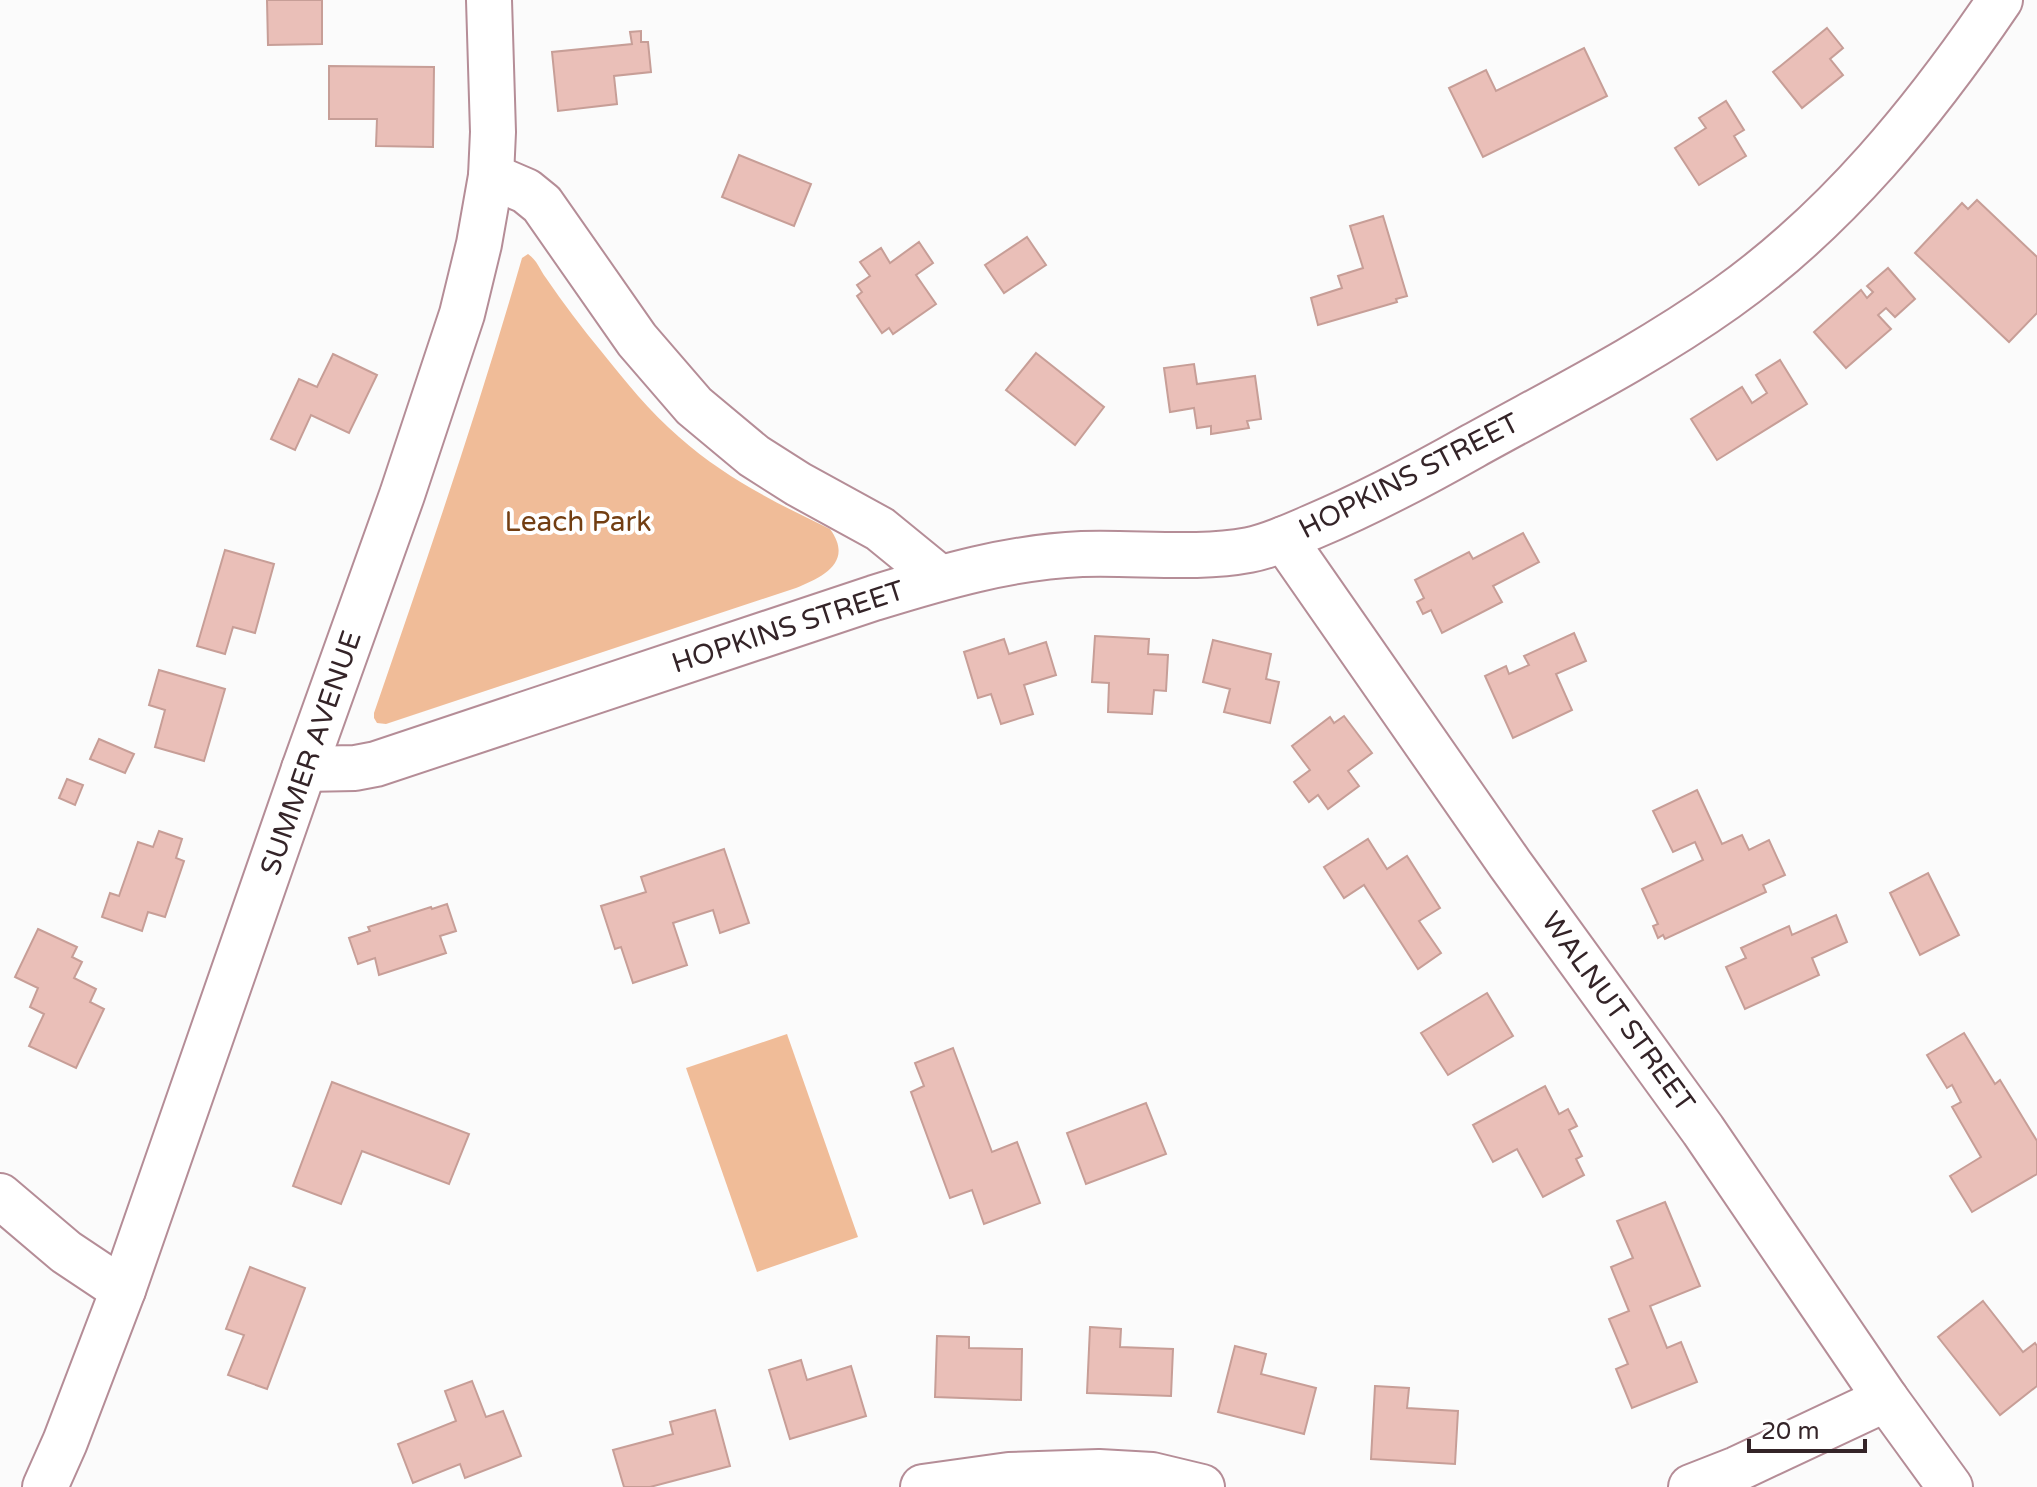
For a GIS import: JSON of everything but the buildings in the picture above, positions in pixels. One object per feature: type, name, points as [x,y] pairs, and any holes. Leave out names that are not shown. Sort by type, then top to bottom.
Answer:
[{"type":"street","name":"SUMMER AVENUE","points":[[45,1487],[123,1290],[402,495],[462,314],[491,176],[493,132],[489,0]]},
{"type":"street","name":"HOPKINS STREET","points":[[304,769],[355,768],[376,764],[940,578],[986,566],[1080,554],[1220,554],[1252,549],[1284,539],[1344,514],[1603,374],[1726,298],[1783,253],[1876,162],[1961,58],[2000,0]]},
{"type":"street","points":[[491,176],[526,191],[542,204],[637,340],[677,388],[713,423],[798,484],[880,529],[940,578]]},
{"type":"street","name":"WALNUT STREET","points":[[1284,539],[1510,864],[1703,1130],[1886,1399],[1950,1487]]},
{"type":"street","points":[[0,1196],[66,1252],[123,1290]]},
{"type":"street","points":[[1691,1487],[1737,1469],[1886,1399]]},
{"type":"street","points":[[923,1487],[1009,1475],[1099,1472],[1152,1475],[1202,1487]]},
{"type":"green space","name":"Leach Park","points":[[528,254],[587,333],[658,417],[696,451],[732,477],[830,529],[837,541],[837,559],[825,573],[796,588],[386,724],[377,723],[374,713],[470,430],[522,258]]},
{"type":"green space","points":[[787,1034],[858,1237],[757,1272],[686,1068]]}]
